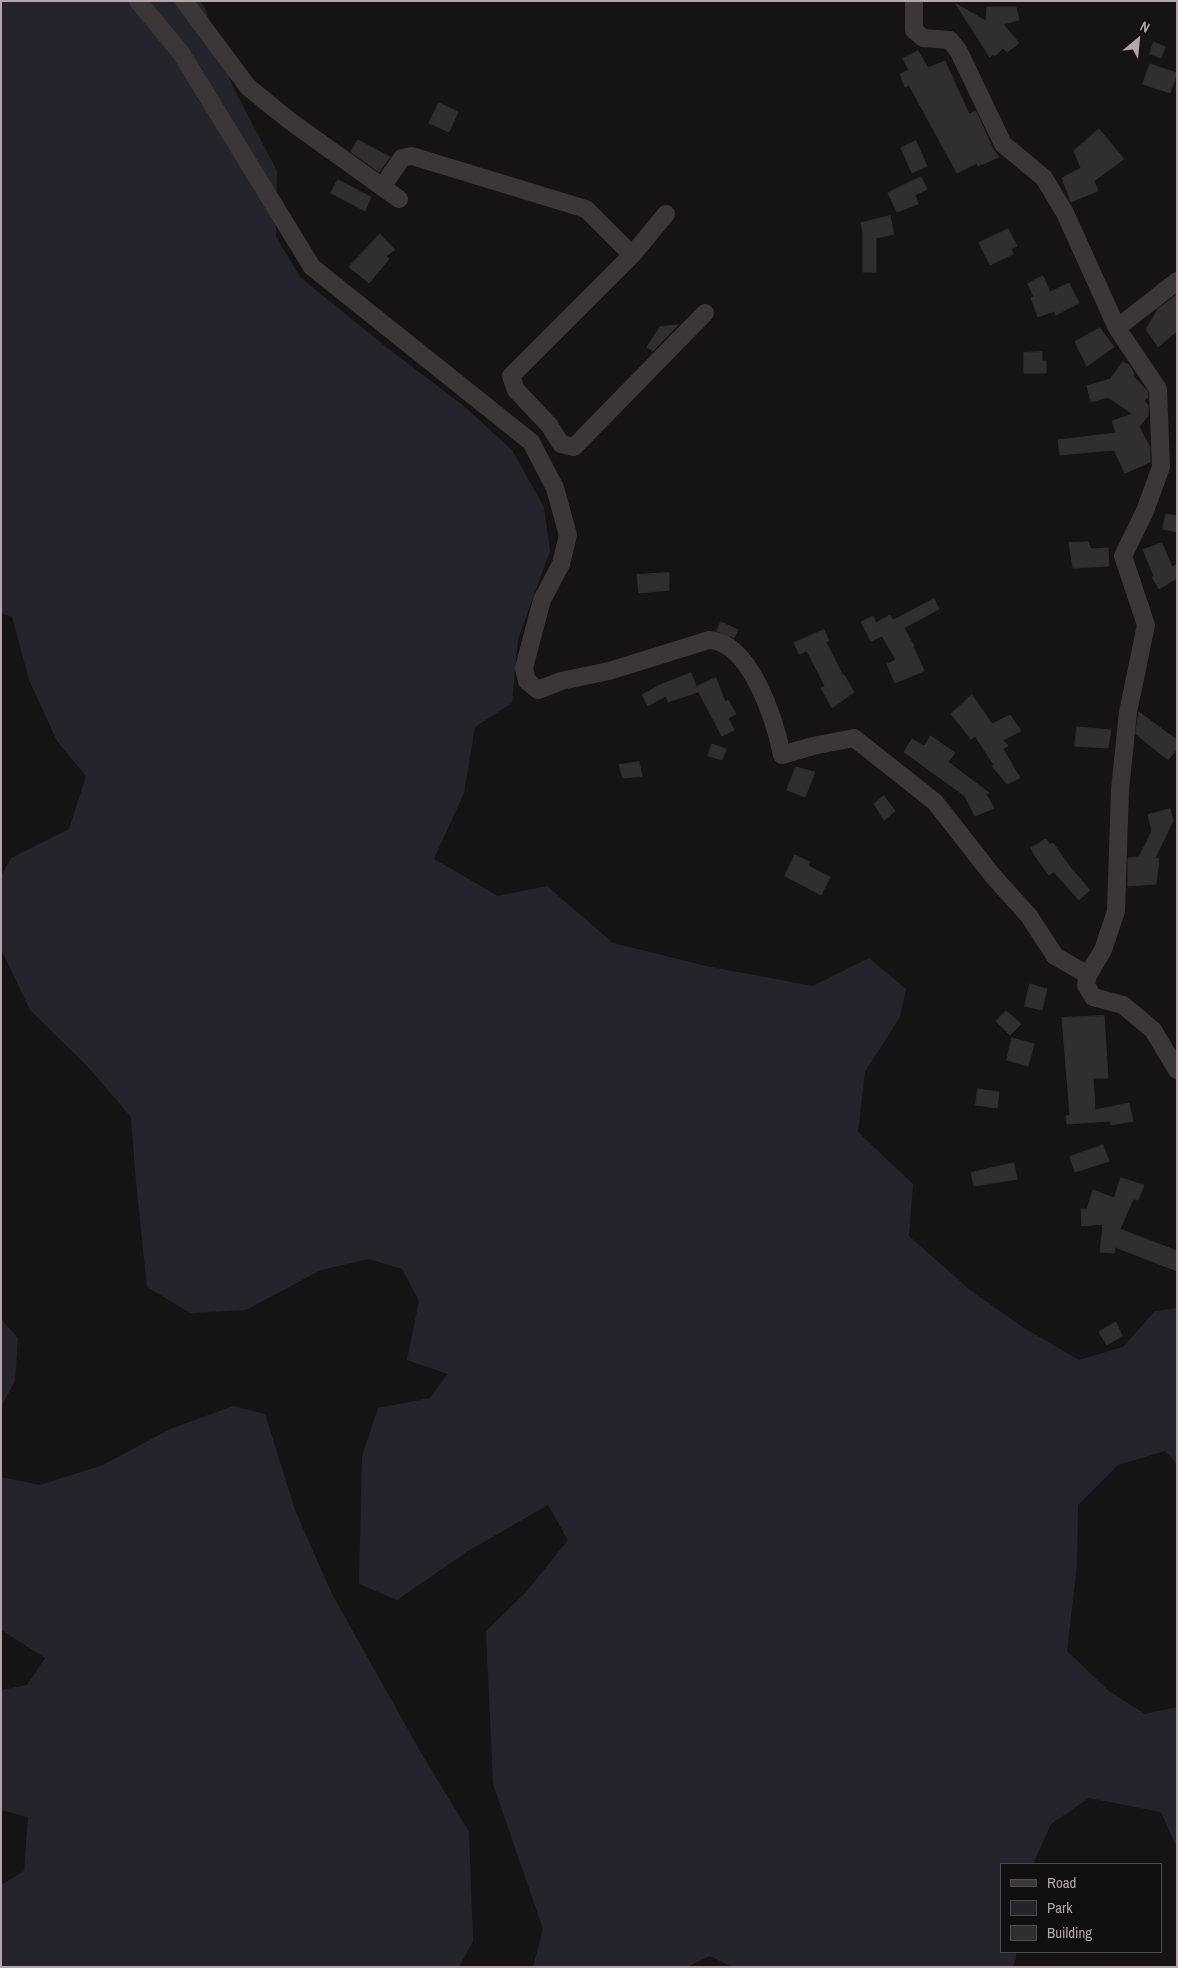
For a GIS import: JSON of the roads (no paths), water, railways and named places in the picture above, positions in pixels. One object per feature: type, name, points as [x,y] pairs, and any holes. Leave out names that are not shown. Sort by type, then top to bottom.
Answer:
[{"type":"street","points":[[138,1],[181,53],[312,268],[531,442],[555,488],[568,535],[561,564],[542,600],[524,668],[527,681],[538,690],[561,681],[609,671],[709,640],[716,640],[732,648],[757,682],[777,732],[782,755],[812,746],[854,738],[935,802],[993,876],[1028,916],[1055,956],[1088,975]]},
{"type":"street","points":[[184,1],[248,87],[290,121],[399,199]]},
{"type":"street","points":[[914,1],[914,30],[923,38],[950,40],[959,52],[1003,144],[1044,178],[1065,213],[1117,328],[1158,389],[1161,467],[1145,511],[1123,556],[1146,625],[1128,712],[1120,790],[1116,911],[1103,950],[1088,975],[1086,985],[1093,997],[1123,1005],[1153,1030],[1177,1070]]},
{"type":"street","points":[[382,187],[402,158],[412,156],[586,209],[632,255]]},
{"type":"street","points":[[666,214],[632,255],[511,376],[516,390],[549,425],[561,444],[574,447],[705,313]]},
{"type":"street","points":[[1117,328],[1177,281]]}]
